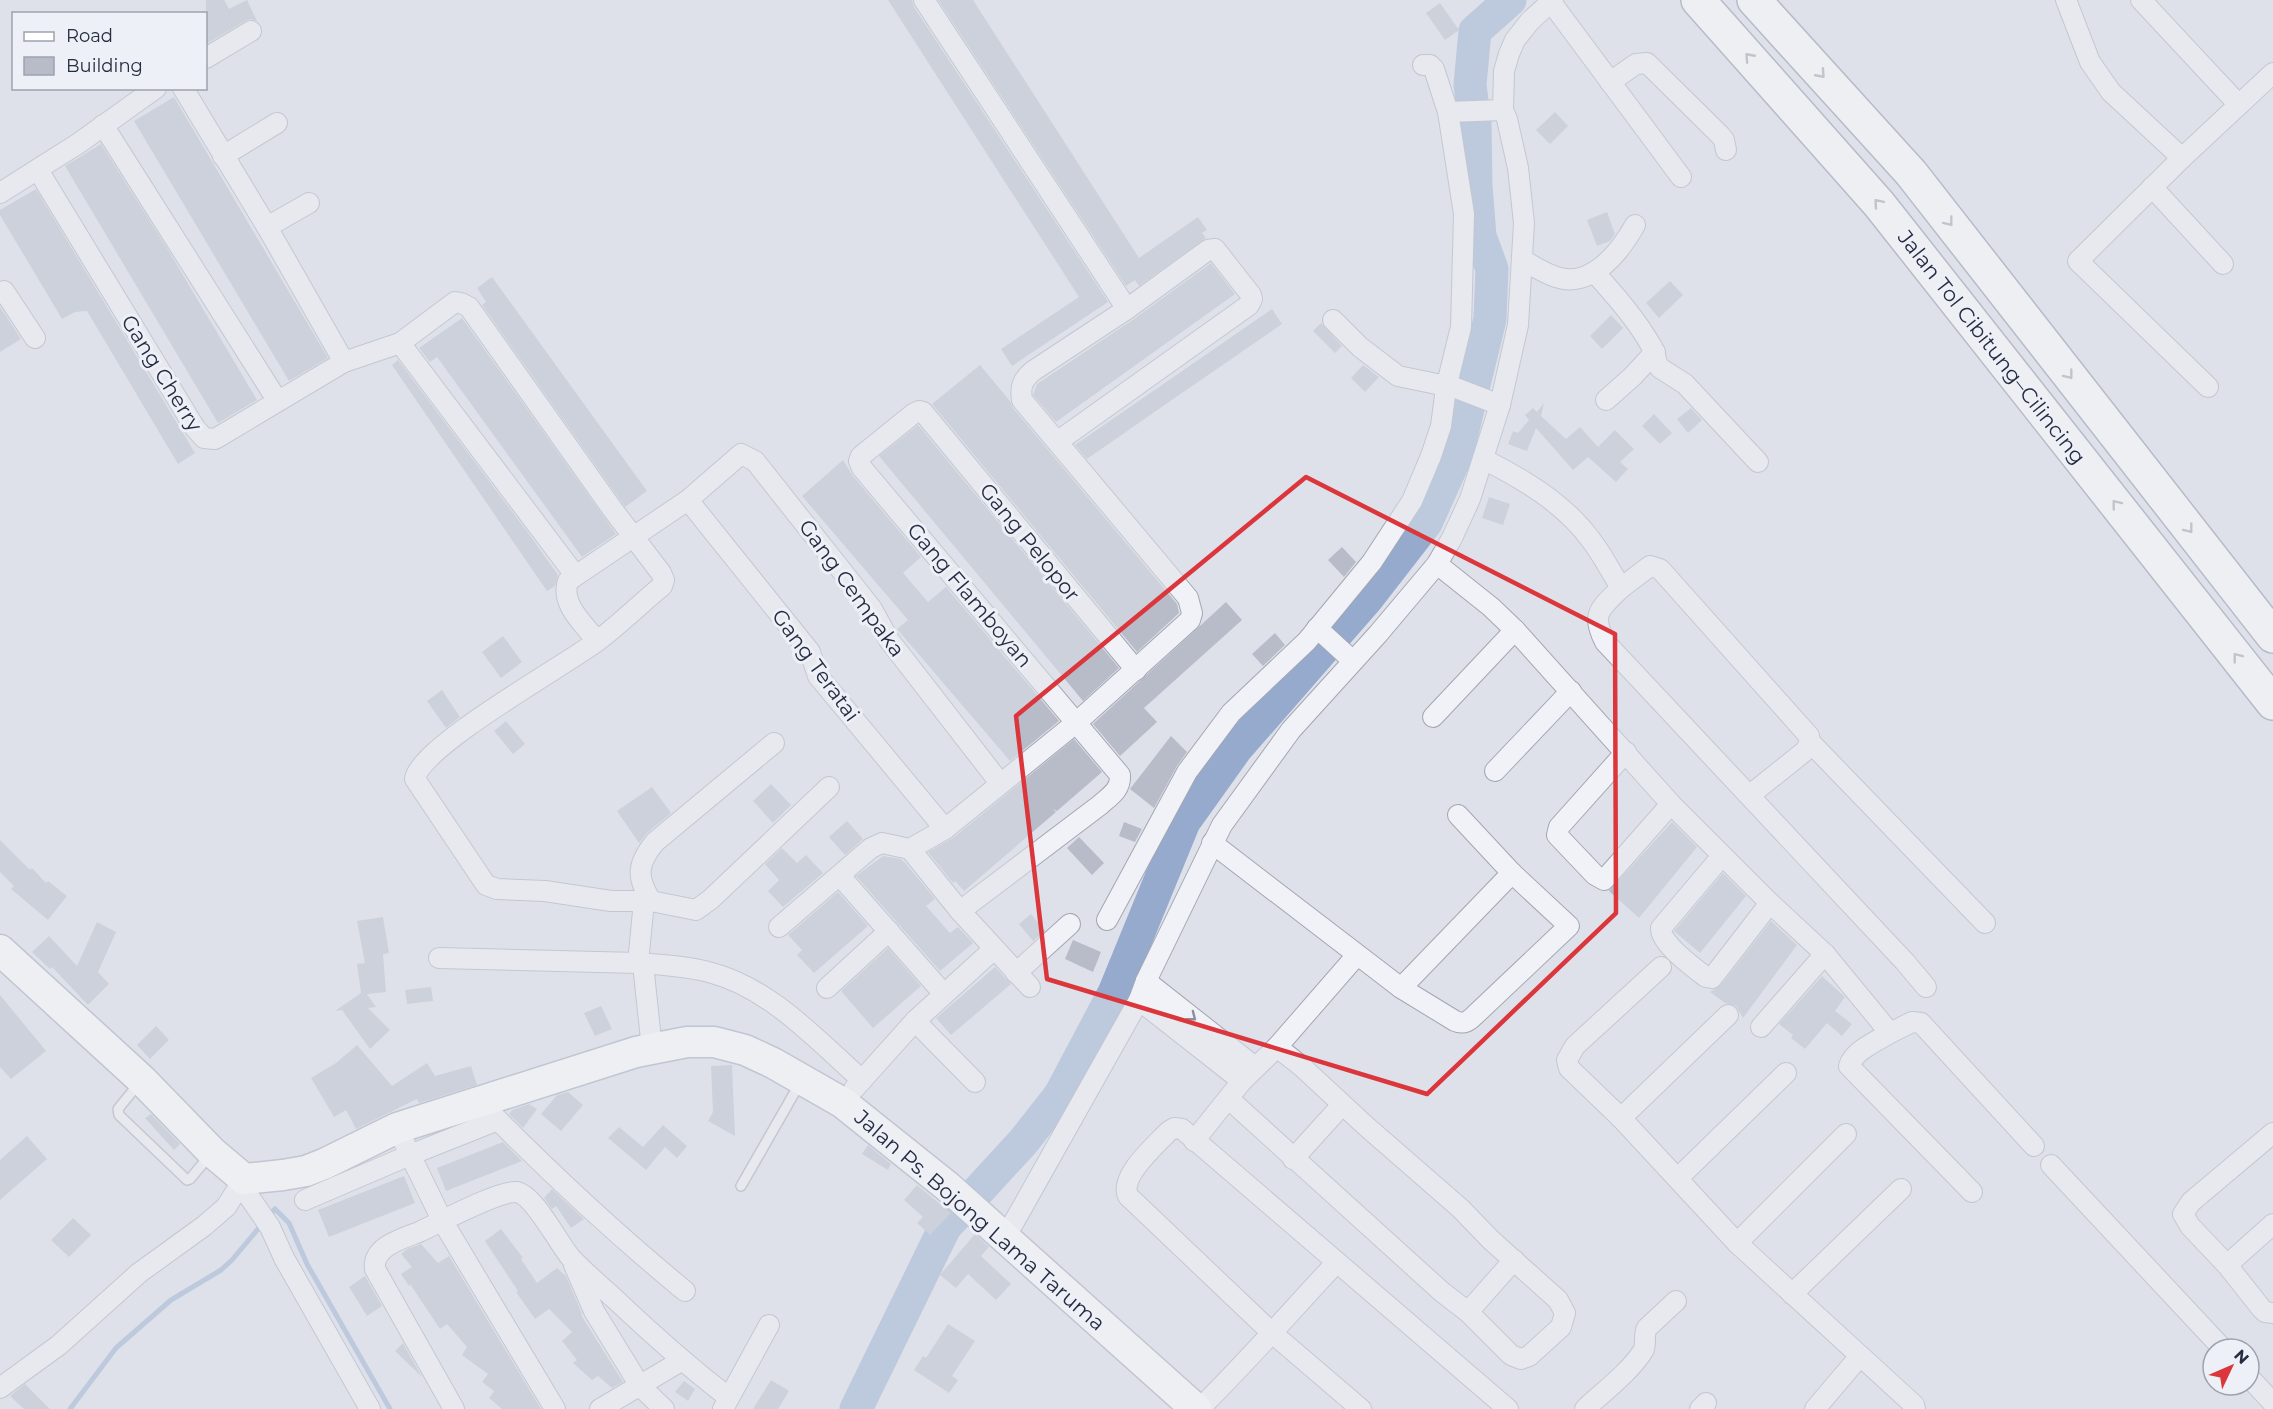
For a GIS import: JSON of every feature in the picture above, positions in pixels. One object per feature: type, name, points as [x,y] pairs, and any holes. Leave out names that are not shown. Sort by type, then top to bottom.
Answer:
[{"type":"highway","name":"Jalan Tol Cibitung–Cilincing","points":[[1698,0],[1879,204],[2273,703]]},
{"type":"highway","name":"Jalan Tol Cibitung–Cilincing","points":[[1754,0],[1911,173],[2273,636]]},
{"type":"main road","points":[[0,950],[142,1080],[243,1182]]},
{"type":"main road","name":"Jalan Ps. Bojong Lama Taruma","points":[[243,1182],[306,1171],[397,1128],[489,1111],[596,1064],[687,1042],[714,1042],[745,1050],[803,1078],[852,1091],[948,1187],[1198,1409]]},
{"type":"street","points":[[924,0],[1127,309]]},
{"type":"street","points":[[2066,0],[2090,62],[2111,92],[2182,158]]},
{"type":"street","points":[[2141,0],[2239,105]]},
{"type":"street","points":[[1496,110],[1504,71],[1515,40],[1530,21],[1552,1],[1681,177]]},
{"type":"street","points":[[207,57],[251,31]]},
{"type":"street","points":[[1610,82],[1636,64],[1647,63],[1720,135],[1724,140],[1726,150]]},
{"type":"street","points":[[1107,920],[1187,772],[1231,713],[1320,630],[1372,562],[1412,501],[1441,426],[1451,388],[1461,327],[1464,214],[1452,112],[1434,69],[1430,65],[1423,65]]},
{"type":"street","points":[[2208,387],[2078,261],[2182,158],[2273,73]]},
{"type":"street","points":[[0,193],[38,170],[153,90]]},
{"type":"street","points":[[184,90],[267,227],[344,363]]},
{"type":"street","points":[[999,1233],[1139,1000],[1146,981],[1222,825],[1348,656],[1437,564],[1470,499],[1483,459],[1494,402],[1518,325],[1524,223],[1518,168],[1508,119],[1496,110],[1452,112]]},
{"type":"street","points":[[223,156],[277,123]]},
{"type":"street","points":[[103,125],[277,400]]},
{"type":"street","name":"Gang Cherry","points":[[38,170],[199,434],[204,438],[216,439],[277,400],[344,363],[400,343],[455,302],[461,303],[469,307],[634,538]]},
{"type":"street","points":[[2152,187],[2223,264]]},
{"type":"street","points":[[267,227],[309,203]]},
{"type":"street","points":[[1523,260],[1556,277],[1579,279],[1594,272],[1618,252],[1635,225]]},
{"type":"street","points":[[910,849],[945,829],[1077,722],[1190,620],[1192,613],[1188,598],[1057,442],[1022,400],[1022,384],[1033,371],[1127,309],[1189,262],[1208,250],[1215,249],[1251,294],[1252,300],[1241,311],[1057,442]]},
{"type":"street","points":[[1594,272],[1630,315],[1655,352],[1657,364],[1665,374],[1685,384],[1758,462]]},
{"type":"street","points":[[1,290],[35,338]]},
{"type":"street","points":[[1333,320],[1360,347],[1398,376],[1451,388],[1494,402]]},
{"type":"street","points":[[400,343],[575,575]]},
{"type":"street","points":[[1606,400],[1655,352]]},
{"type":"street","name":"Gang Pelopor","points":[[862,468],[859,461],[861,456],[917,412],[925,415],[1136,670]]},
{"type":"street","name":"Gang Cempaka","points":[[688,500],[741,454],[755,461],[872,609],[889,640],[1000,783]]},
{"type":"street","points":[[1483,459],[1524,480],[1563,511],[1591,539],[1621,588]]},
{"type":"street","name":"Gang Flamboyan","points":[[862,468],[1120,776],[1121,782],[1116,790],[960,911]]},
{"type":"street","points":[[597,641],[566,599],[565,590],[568,581],[688,500]]},
{"type":"street","name":"Gang Teratai","points":[[688,500],[810,651],[818,675],[945,829]]},
{"type":"street","points":[[634,538],[661,573],[664,580],[662,586],[597,641],[479,718],[424,762],[417,772],[415,779],[484,883],[497,889],[545,891],[611,901],[647,901],[696,910],[829,787]]},
{"type":"street","points":[[1437,564],[1491,607],[1515,630],[1671,804],[1770,903],[1825,954],[1890,1033]]},
{"type":"street","points":[[1926,987],[1750,795],[1605,642],[1597,626],[1598,612],[1621,588],[1650,566],[1660,569],[1809,736],[1810,742],[1985,923]]},
{"type":"street","points":[[1320,630],[1348,656]]},
{"type":"street","points":[[1433,717],[1515,630]]},
{"type":"street","points":[[1495,771],[1571,691]]},
{"type":"street","points":[[1750,795],[1805,751],[1810,742]]},
{"type":"street","points":[[652,1049],[640,963],[647,901],[640,875],[641,863],[650,848],[774,743]]},
{"type":"street","points":[[1626,752],[1559,827],[1557,835],[1595,875],[1604,880],[1671,804]]},
{"type":"street","points":[[1212,843],[1401,988],[1455,1021],[1468,1021],[1568,928],[1568,924],[1512,873],[1458,816]]},
{"type":"street","points":[[779,927],[872,848],[882,843],[910,849],[960,911],[1023,980],[1070,924]]},
{"type":"street","points":[[1722,856],[1660,928],[1661,936],[1670,946],[1706,977],[1712,978],[1770,903]]},
{"type":"street","points":[[1401,988],[1512,873]]},
{"type":"street","points":[[840,876],[943,993]]},
{"type":"street","points":[[827,988],[889,931]]},
{"type":"street","points":[[439,958],[640,963],[712,972],[765,997],[852,1091],[943,993],[994,949]]},
{"type":"street","points":[[1761,1027],[1825,954]]},
{"type":"street","points":[[1194,1141],[1248,1074],[1277,1047],[1357,955]]},
{"type":"street","points":[[1661,967],[1575,1046],[1567,1060],[1569,1068],[1621,1118],[1737,1243],[1914,1405],[1915,1409]]},
{"type":"street","points":[[1146,981],[1248,1074]]},
{"type":"street","points":[[1139,1000],[1248,1074]]},
{"type":"street","points":[[1621,1118],[1728,1015]]},
{"type":"street","points":[[915,1021],[975,1082]]},
{"type":"street","points":[[1972,1192],[1849,1066],[1858,1053],[1912,1022],[1921,1023],[2034,1146]]},
{"type":"street","points":[[1229,1099],[1442,1293],[1468,1312],[1511,1355],[1521,1359],[1529,1356],[1561,1327],[1565,1313],[1564,1307],[1460,1208],[1277,1047]]},
{"type":"street","points":[[1678,1178],[1786,1073]]},
{"type":"street","points":[[1293,1159],[1342,1105]]},
{"type":"street","points":[[305,1200],[410,1155],[489,1111],[642,1255],[685,1291]]},
{"type":"street","points":[[397,1128],[443,1222],[555,1409]]},
{"type":"street","points":[[1361,1409],[1271,1332],[1128,1196],[1125,1190],[1132,1171],[1168,1132],[1174,1128],[1182,1129],[1508,1409]]},
{"type":"street","points":[[2273,1133],[2191,1202],[2182,1214],[2190,1226],[2228,1265],[2261,1308],[2265,1312],[2273,1313]]},
{"type":"street","points":[[1737,1243],[1846,1134]]},
{"type":"street","points":[[2051,1165],[2212,1337]]},
{"type":"street","points":[[0,1388],[59,1345],[139,1273],[204,1226],[226,1207],[243,1182],[370,1409]]},
{"type":"street","points":[[1792,1294],[1901,1189]]},
{"type":"street","points":[[454,1409],[375,1269],[374,1258],[380,1250],[493,1197],[519,1192],[529,1199],[570,1257],[594,1311],[640,1386],[664,1409]]},
{"type":"street","points":[[2228,1265],[2273,1224]]},
{"type":"street","points":[[570,1257],[726,1403],[769,1325]]},
{"type":"street","points":[[1468,1312],[1514,1260]]},
{"type":"street","points":[[1198,1409],[1246,1362],[1337,1262]]},
{"type":"street","points":[[1586,1409],[1643,1351],[1647,1328],[1676,1301]]},
{"type":"street","points":[[1815,1409],[1860,1356]]},
{"type":"street","points":[[600,1409],[681,1361]]},
{"type":"street","points":[[2261,1390],[2273,1403]]},
{"type":"lane","points":[[741,1186],[803,1078]]},
{"type":"lane","points":[[142,1080],[118,1109],[119,1115],[187,1180],[212,1152]]},
{"type":"highlighted area","points":[[1306,477],[1615,634],[1616,913],[1427,1094],[1047,979],[1016,716]]},
{"type":"building","points":[[206,0],[224,0],[229,9],[247,0],[257,21],[251,19],[245,21],[207,43]]},
{"type":"building","points":[[888,0],[912,0],[914,7],[1108,302],[1012,366],[1001,349],[1079,297]]},
{"type":"building","points":[[938,0],[973,0],[1139,258],[1198,217],[1207,230],[1202,233],[1206,238],[1139,286],[1135,280],[1126,286]]},
{"type":"building","points":[[1440,3],[1459,30],[1445,40],[1426,13]]},
{"type":"building","points":[[174,97],[328,358],[289,381],[134,121]]},
{"type":"building","points":[[1555,112],[1568,126],[1550,144],[1536,130]]},
{"type":"building","points":[[101,144],[167,248],[257,400],[218,423],[65,166]]},
{"type":"building","points":[[36,189],[195,453],[178,464],[87,311],[75,312],[62,319],[0,215],[0,210]]},
{"type":"building","points":[[1607,212],[1615,234],[1610,241],[1597,246],[1587,220]]},
{"type":"building","points":[[1211,263],[1235,294],[1056,422],[1033,395],[1037,384],[1134,319]]},
{"type":"building","points":[[492,277],[647,491],[625,507],[482,305],[486,302],[477,288]]},
{"type":"building","points":[[1670,281],[1683,295],[1659,318],[1646,303]]},
{"type":"building","points":[[0,307],[21,339],[0,352]]},
{"type":"building","points":[[1272,309],[1282,324],[1087,459],[1075,445]]},
{"type":"building","points":[[1611,315],[1623,328],[1602,349],[1590,336]]},
{"type":"building","points":[[462,318],[616,534],[582,557],[437,357],[430,362],[419,348]]},
{"type":"building","points":[[1321,323],[1342,346],[1335,353],[1313,331]]},
{"type":"building","points":[[398,360],[558,575],[555,586],[547,591],[392,365]]},
{"type":"building","points":[[980,365],[1010,401],[1013,408],[1177,604],[1179,613],[1137,652],[932,404]]},
{"type":"building","points":[[1363,365],[1379,377],[1365,392],[1351,378]]},
{"type":"building","points":[[1544,403],[1541,416],[1566,439],[1580,427],[1598,447],[1615,430],[1634,449],[1620,462],[1628,469],[1616,482],[1588,457],[1573,470],[1536,428],[1527,451],[1508,444],[1513,431],[1518,433],[1529,420],[1525,415],[1533,408],[1537,412]]},
{"type":"building","points":[[1691,408],[1702,420],[1688,433],[1677,419]]},
{"type":"building","points":[[1654,414],[1672,433],[1660,444],[1642,426]]},
{"type":"building","points":[[918,425],[1119,668],[1083,701],[879,456]]},
{"type":"building","points":[[843,460],[853,476],[921,557],[903,573],[928,602],[946,587],[1059,721],[1010,761],[897,629],[908,620],[802,496]]},
{"type":"building","points":[[1489,497],[1510,504],[1503,525],[1482,518]]},
{"type":"building","points":[[1342,547],[1356,562],[1344,577],[1328,560]]},
{"type":"building","points":[[1226,602],[1242,620],[1144,708],[1157,722],[1120,756],[1093,724]]},
{"type":"building","points":[[1275,633],[1285,645],[1263,666],[1252,654]]},
{"type":"building","points":[[503,636],[522,662],[501,678],[482,652]]},
{"type":"building","points":[[442,690],[460,717],[446,728],[427,701]]},
{"type":"building","points":[[506,721],[525,744],[513,754],[494,731]]},
{"type":"building","points":[[1171,736],[1187,752],[1154,808],[1130,789]]},
{"type":"building","points":[[1074,739],[1102,772],[1057,811],[1053,809],[1056,812],[964,891],[955,881],[953,883],[928,852],[953,838]]},
{"type":"building","points":[[771,784],[791,805],[773,823],[753,801]]},
{"type":"building","points":[[652,787],[671,813],[647,833],[639,843],[617,811]]},
{"type":"building","points":[[847,821],[863,839],[845,855],[829,837]]},
{"type":"building","points":[[1124,822],[1142,829],[1135,842],[1119,836]]},
{"type":"building","points":[[1672,822],[1697,847],[1639,918],[1609,891]]},
{"type":"building","points":[[1079,837],[1104,863],[1092,875],[1067,848]]},
{"type":"building","points":[[0,840],[30,870],[32,868],[46,883],[48,881],[67,896],[48,920],[11,889],[14,886],[0,872]]},
{"type":"building","points":[[782,848],[797,863],[806,855],[823,873],[783,907],[768,891],[779,880],[765,864]]},
{"type":"building","points":[[883,856],[901,859],[935,899],[926,906],[950,933],[958,927],[973,943],[940,971],[856,876]]},
{"type":"building","points":[[1723,873],[1746,896],[1700,953],[1674,931]]},
{"type":"building","points":[[838,892],[868,926],[814,973],[797,955],[802,950],[788,935]]},
{"type":"building","points":[[1031,914],[1045,931],[1033,941],[1019,924]]},
{"type":"building","points":[[383,917],[389,953],[383,954],[386,992],[367,994],[376,1007],[368,1008],[390,1030],[370,1049],[342,1010],[335,1011],[361,993],[357,964],[365,963],[357,921]]},
{"type":"building","points":[[1771,921],[1797,945],[1743,1018],[1736,1006],[1725,1003],[1710,992],[1721,985]]},
{"type":"building","points":[[97,922],[116,932],[98,972],[109,984],[88,1005],[52,967],[50,969],[32,952],[49,936],[77,966]]},
{"type":"building","points":[[1073,940],[1101,952],[1093,972],[1065,959]]},
{"type":"building","points":[[888,948],[921,986],[873,1028],[841,991]]},
{"type":"building","points":[[995,967],[1011,984],[951,1035],[936,1018]]},
{"type":"building","points":[[1822,976],[1845,997],[1835,1011],[1852,1024],[1842,1036],[1827,1023],[1805,1049],[1779,1024]]},
{"type":"building","points":[[431,987],[433,1001],[407,1004],[405,990]]},
{"type":"building","points":[[0,995],[46,1051],[11,1079],[0,1067]]},
{"type":"building","points":[[601,1006],[612,1029],[595,1036],[584,1013]]},
{"type":"building","points":[[156,1026],[169,1040],[150,1059],[137,1045]]},
{"type":"building","points":[[357,1045],[392,1086],[427,1063],[435,1076],[471,1066],[477,1085],[419,1103],[417,1099],[356,1129],[346,1110],[334,1117],[311,1078],[336,1063]]},
{"type":"building","points":[[732,1065],[735,1136],[708,1121],[713,1112],[711,1066]]},
{"type":"building","points":[[568,1092],[583,1105],[561,1131],[541,1114],[557,1095]]},
{"type":"building","points":[[529,1104],[537,1109],[523,1128],[509,1114],[512,1110]]},
{"type":"building","points":[[151,1114],[180,1144],[174,1150],[145,1118]]},
{"type":"building","points":[[663,1125],[687,1146],[677,1158],[665,1147],[646,1170],[608,1138],[619,1127],[643,1147]]},
{"type":"building","points":[[27,1136],[47,1159],[0,1200],[0,1160]]},
{"type":"building","points":[[503,1142],[522,1161],[446,1191],[437,1168]]},
{"type":"building","points":[[868,1145],[891,1164],[888,1170],[862,1154]]},
{"type":"building","points":[[404,1176],[415,1203],[329,1237],[318,1210]]},
{"type":"building","points":[[917,1185],[951,1213],[930,1235],[917,1223],[923,1217],[904,1200]]},
{"type":"building","points":[[552,1189],[584,1219],[571,1228],[556,1206],[552,1209],[544,1198]]},
{"type":"building","points":[[73,1218],[91,1235],[69,1257],[51,1240]]},
{"type":"building","points":[[501,1229],[523,1258],[521,1259],[537,1283],[557,1268],[566,1276],[581,1315],[623,1382],[612,1388],[598,1376],[592,1380],[573,1363],[577,1360],[562,1341],[572,1332],[549,1309],[535,1319],[485,1241]]},
{"type":"building","points":[[975,1234],[989,1247],[981,1256],[1011,1284],[996,1300],[968,1274],[956,1288],[940,1275]]},
{"type":"building","points":[[421,1244],[438,1263],[449,1256],[541,1409],[502,1409],[489,1398],[494,1391],[482,1382],[488,1374],[462,1355],[467,1347],[447,1324],[440,1329],[401,1274],[412,1267],[401,1254]]},
{"type":"building","points":[[365,1276],[382,1306],[367,1316],[349,1287]]},
{"type":"building","points":[[948,1324],[975,1341],[952,1376],[958,1380],[949,1393],[914,1370],[923,1356],[926,1358]]},
{"type":"building","points":[[403,1343],[422,1377],[395,1351]]},
{"type":"building","points":[[771,1380],[789,1391],[778,1409],[753,1409]]},
{"type":"building","points":[[684,1381],[695,1389],[688,1401],[675,1392]]},
{"type":"building","points":[[25,1384],[50,1409],[24,1409],[10,1396]]},
{"type":"waterway","points":[[856,1409],[945,1227],[1023,1142],[1060,1095],[1114,993],[1184,822],[1236,749],[1367,599],[1426,523],[1457,454],[1490,319],[1492,269],[1480,236],[1475,124],[1470,85],[1475,31],[1510,0]]},
{"type":"waterway","points":[[269,1216],[275,1209],[289,1223],[307,1264],[390,1409]]},
{"type":"waterway","points":[[70,1409],[116,1348],[171,1300],[221,1270],[263,1223]]}]
